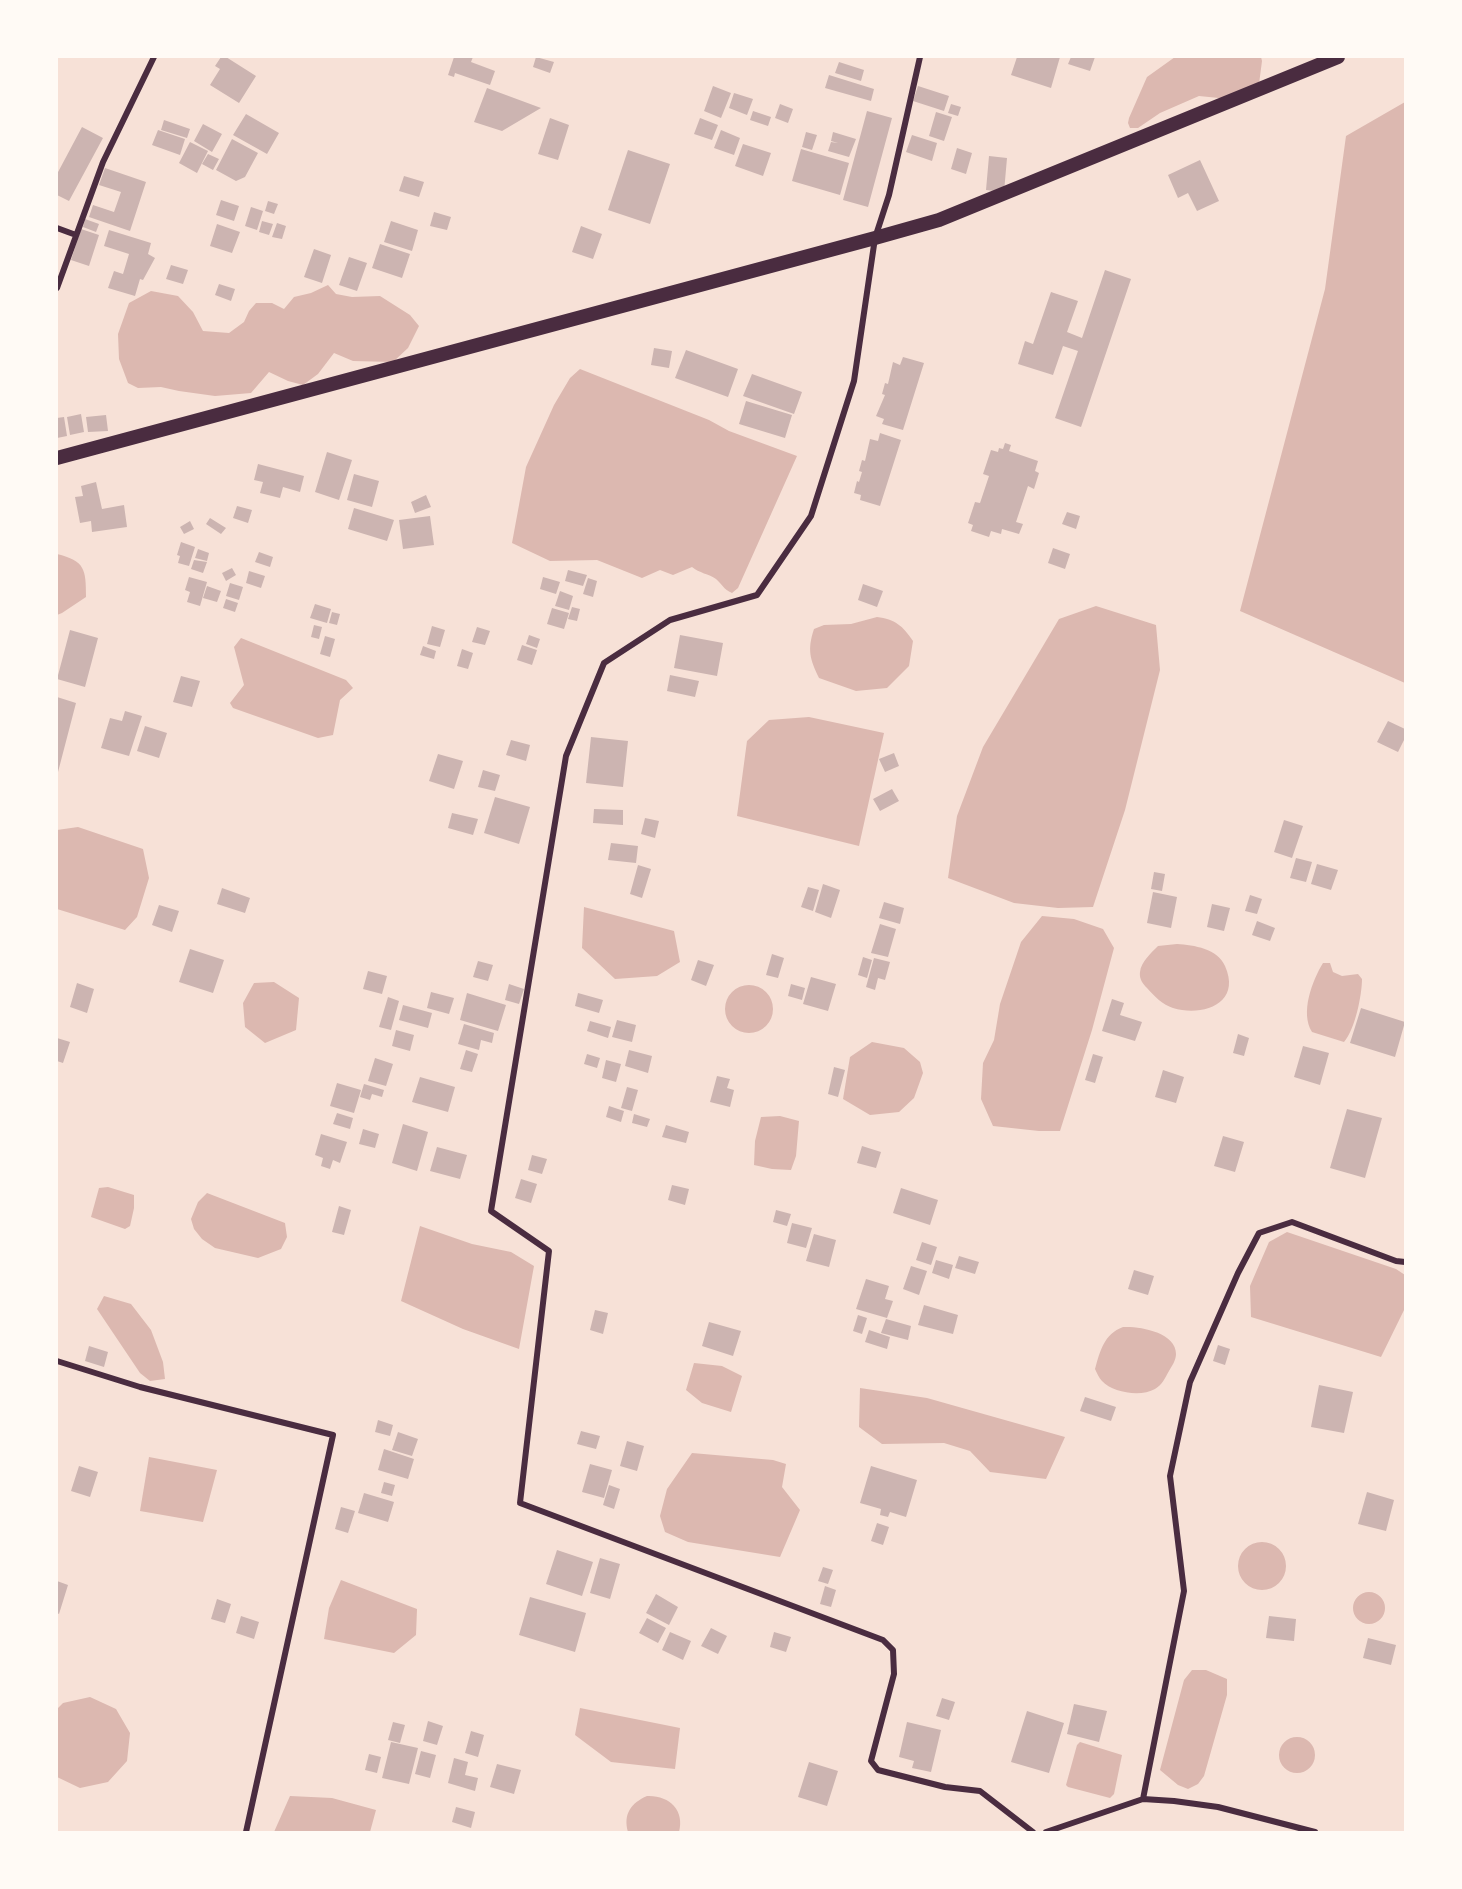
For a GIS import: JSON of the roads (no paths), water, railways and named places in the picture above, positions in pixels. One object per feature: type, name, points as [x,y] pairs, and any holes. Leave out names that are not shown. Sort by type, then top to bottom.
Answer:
[{"type":"highway","points":[[57,458],[875,238],[950,215],[1338,57]]},
{"type":"street","points":[[57,288],[103,162],[154,57]]},
{"type":"street","points":[[920,57],[889,195],[875,238],[854,381],[811,516],[757,595],[670,620],[604,663],[571,745],[567,756],[491,1211],[549,1251],[520,1503],[883,1640],[893,1650],[894,1674],[871,1761],[878,1770],[945,1787],[980,1791],[1033,1832]]},
{"type":"street","points":[[57,228],[76,235]]},
{"type":"street","points":[[1143,1799],[1184,1591],[1170,1476],[1190,1382],[1238,1273],[1259,1233],[1292,1222],[1396,1261],[1405,1262]]},
{"type":"street","points":[[57,1361],[140,1387],[333,1435],[246,1832]]},
{"type":"street","points":[[1046,1832],[1143,1799],[1218,1807],[1315,1832]]}]
